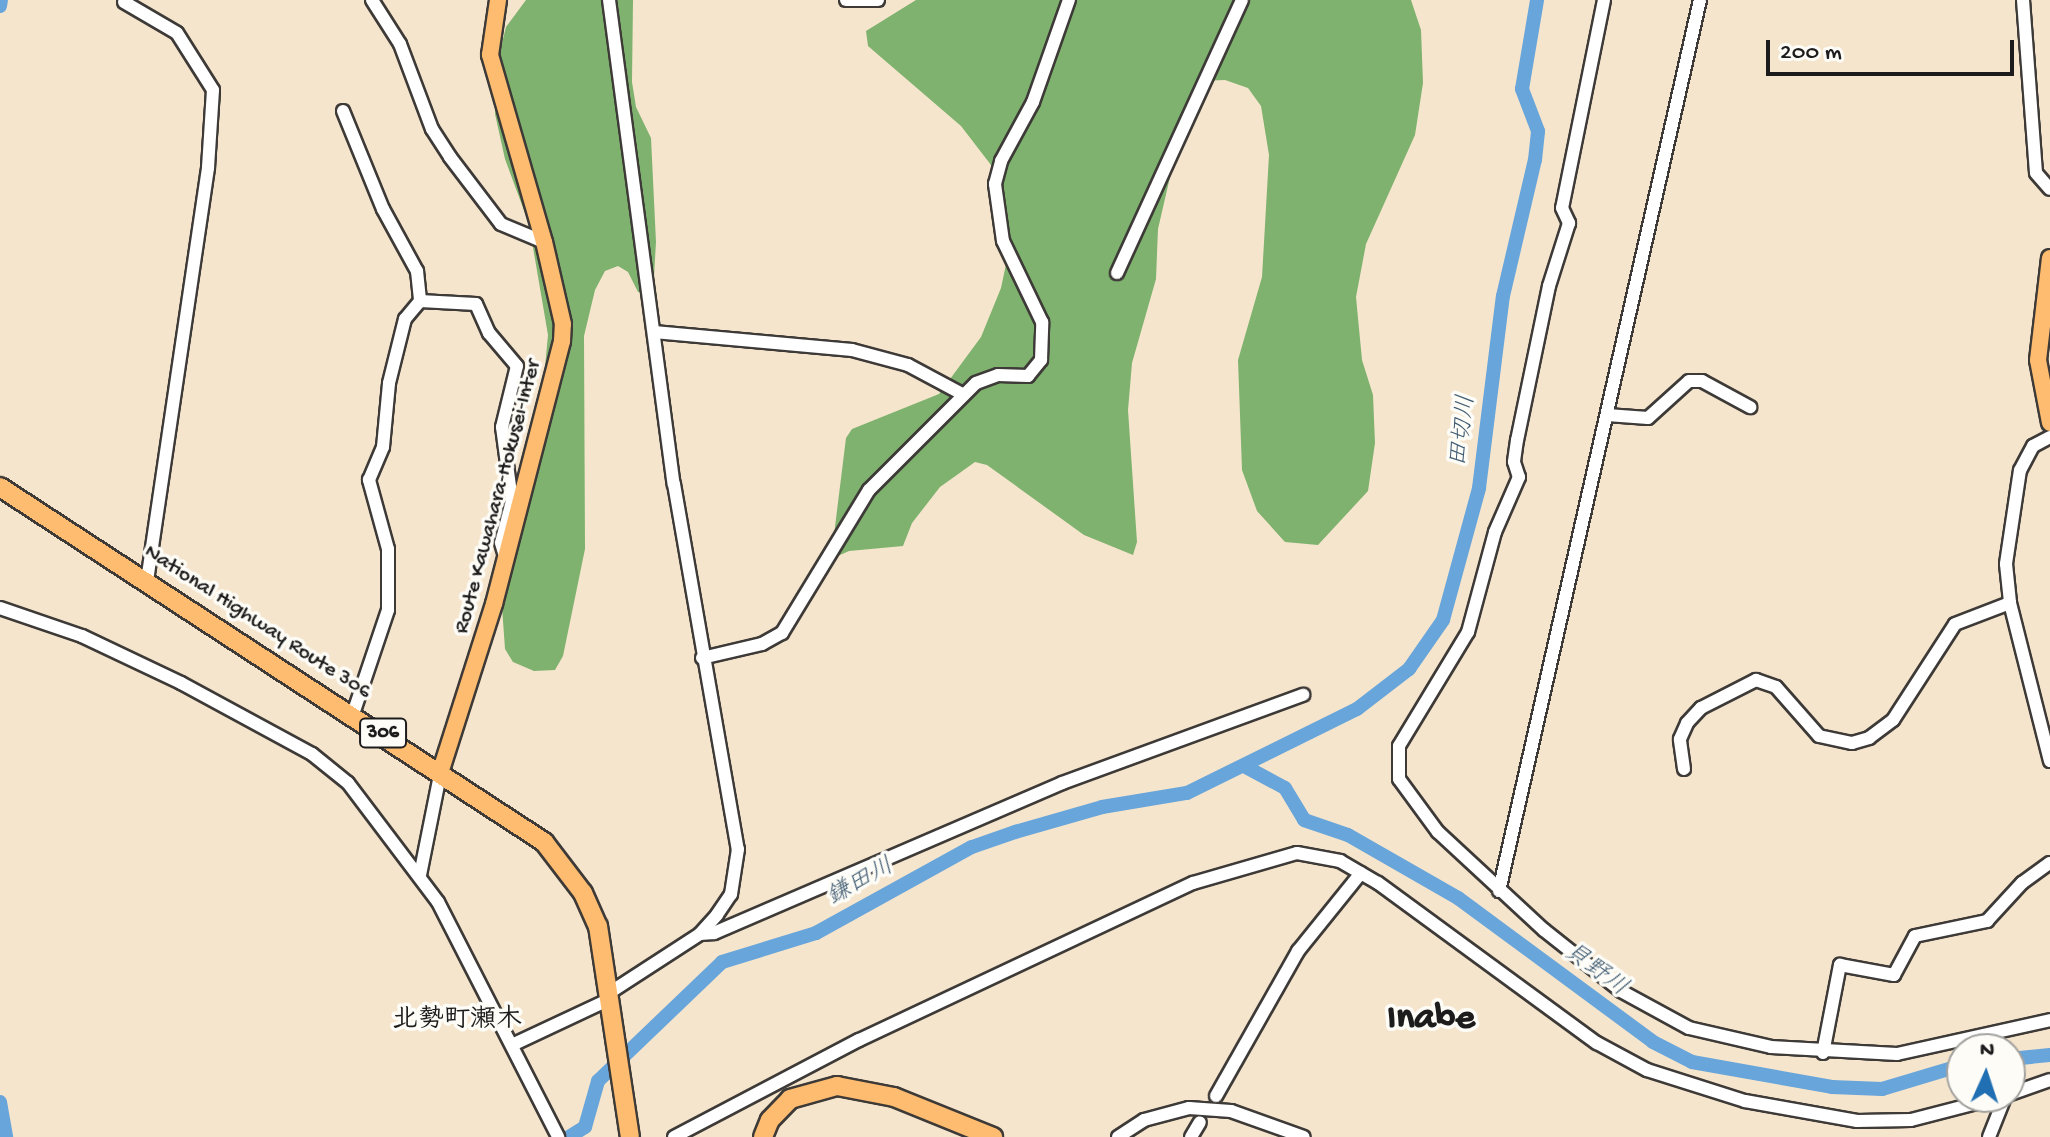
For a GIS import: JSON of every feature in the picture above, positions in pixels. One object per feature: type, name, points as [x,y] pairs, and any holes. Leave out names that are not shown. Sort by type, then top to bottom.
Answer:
[{"type":"highway","name":"National Highway Route 306","points":[[0,487],[441,770],[544,842],[564,864],[598,926],[630,1137]]},
{"type":"highway","points":[[763,1137],[770,1120],[790,1099],[837,1086],[904,1101],[993,1137]]},
{"type":"main road","name":"Route Kawahara-Hokusei-Inter","points":[[441,770],[559,365],[563,324],[544,242],[490,55],[498,0]]},
{"type":"main road","points":[[2050,258],[2038,360],[2050,423]]},
{"type":"street","points":[[372,0],[400,44],[432,129],[450,157],[501,224],[544,242]]},
{"type":"street","points":[[512,1045],[610,1001],[700,934],[731,894],[738,849],[702,658],[609,0]]},
{"type":"street","points":[[846,0],[878,0]]},
{"type":"street","points":[[702,658],[762,644],[782,633],[796,616],[856,507],[962,394],[987,378],[1028,376],[1041,360],[1042,322],[1003,241],[995,184],[1001,161],[1033,102],[1069,0]]},
{"type":"street","points":[[1117,273],[1242,0]]},
{"type":"street","points":[[1604,0],[1562,208],[1569,223],[1549,286],[1517,440],[1514,462],[1519,477],[1495,532],[1468,632],[1399,746],[1397,767],[1408,797],[1499,891],[1621,991],[1659,1014],[1713,1036],[1823,1053],[1897,1054],[2050,1020]]},
{"type":"street","points":[[1499,891],[1700,0]]},
{"type":"street","points":[[2023,0],[2036,173],[2050,189]]},
{"type":"street","points":[[124,2],[177,33],[213,90],[208,168],[147,579]]},
{"type":"street","points":[[343,111],[383,209],[417,271],[420,301],[405,319],[389,383],[383,447],[369,480],[388,549],[388,610],[353,714]]},
{"type":"street","points":[[420,301],[476,304],[489,333],[517,366],[502,427],[512,501],[501,543],[505,556]]},
{"type":"street","points":[[654,332],[852,350],[908,365],[962,394]]},
{"type":"street","points":[[1607,415],[1648,418],[1689,381],[1702,381],[1750,407]]},
{"type":"street","points":[[2050,437],[2033,446],[2020,470],[2006,564],[2010,603],[2050,761]]},
{"type":"street","points":[[1684,769],[1680,739],[1687,723],[1701,708],[1756,680],[1776,687],[1819,736],[1852,743],[1869,738],[1893,720],[1955,624],[2010,603]]},
{"type":"street","points":[[0,608],[35,619],[168,677],[322,760],[373,810],[420,875],[558,1137]]},
{"type":"street","points":[[700,934],[714,933],[1062,783],[1303,695]]},
{"type":"street","points":[[420,875],[441,770]]},
{"type":"street","points":[[674,1137],[859,1040],[1193,883],[1297,853],[1326,856],[1361,873],[1597,1043],[1647,1070],[1745,1101],[1857,1121],[1911,1120],[1946,1111]]},
{"type":"street","points":[[1823,1053],[1840,965],[1894,975],[1915,936],[1987,921],[2022,883],[2050,863]]},
{"type":"street","points":[[1216,1096],[1298,951],[1361,873]]},
{"type":"street","points":[[2026,1089],[2050,1080]]},
{"type":"street","points":[[1118,1137],[1167,1111],[1213,1108],[1304,1137]]},
{"type":"street","points":[[1989,1137],[1998,1113]]},
{"type":"street","points":[[1191,1137],[1200,1122]]},
{"type":"green space","points":[[526,0],[633,0],[632,82],[636,107],[651,138],[656,242],[653,294],[638,292],[628,272],[618,266],[605,271],[595,290],[584,336],[585,549],[563,656],[555,670],[534,671],[513,662],[505,649],[502,607],[541,410],[548,335],[529,224],[505,159],[495,114],[497,63],[506,27]]},
{"type":"green space","points":[[916,0],[1411,0],[1421,30],[1423,83],[1415,135],[1366,244],[1356,297],[1362,360],[1373,395],[1375,443],[1368,491],[1318,545],[1285,542],[1257,511],[1242,470],[1238,360],[1262,277],[1269,155],[1261,106],[1248,88],[1225,80],[1200,81],[1182,125],[1158,229],[1156,279],[1132,363],[1128,410],[1137,542],[1133,555],[1084,535],[987,465],[975,462],[940,487],[912,523],[903,546],[849,551],[831,559],[846,438],[852,429],[939,394],[981,337],[1001,288],[1009,250],[1007,210],[991,165],[961,126],[868,46],[866,31]]},
{"type":"waterway","points":[[0,6],[1,0]]},
{"type":"waterway","name":"田切川","points":[[569,1137],[585,1127],[598,1081],[722,962],[816,933],[972,847],[1102,807],[1187,793],[1357,709],[1409,669],[1443,620],[1479,488],[1503,296],[1535,160],[1538,131],[1522,89],[1537,0]]},
{"type":"waterway","name":"貝野川","points":[[1246,767],[1285,788],[1304,820],[1348,835],[1458,898],[1653,1042],[1692,1062],[1832,1087],[1882,1089],[1946,1070]]},
{"type":"waterway","name":"貝野川","points":[[2026,1057],[2050,1055]]},
{"type":"waterway","points":[[0,1102],[6,1137]]},
{"type":"district","name":"Inabe","points":[[1431,1020]]},
{"type":"district","name":"北勢町瀬木","points":[[457,1022]]},
{"type":"water label","name":"鎌田川","points":[[861,883]]}]
